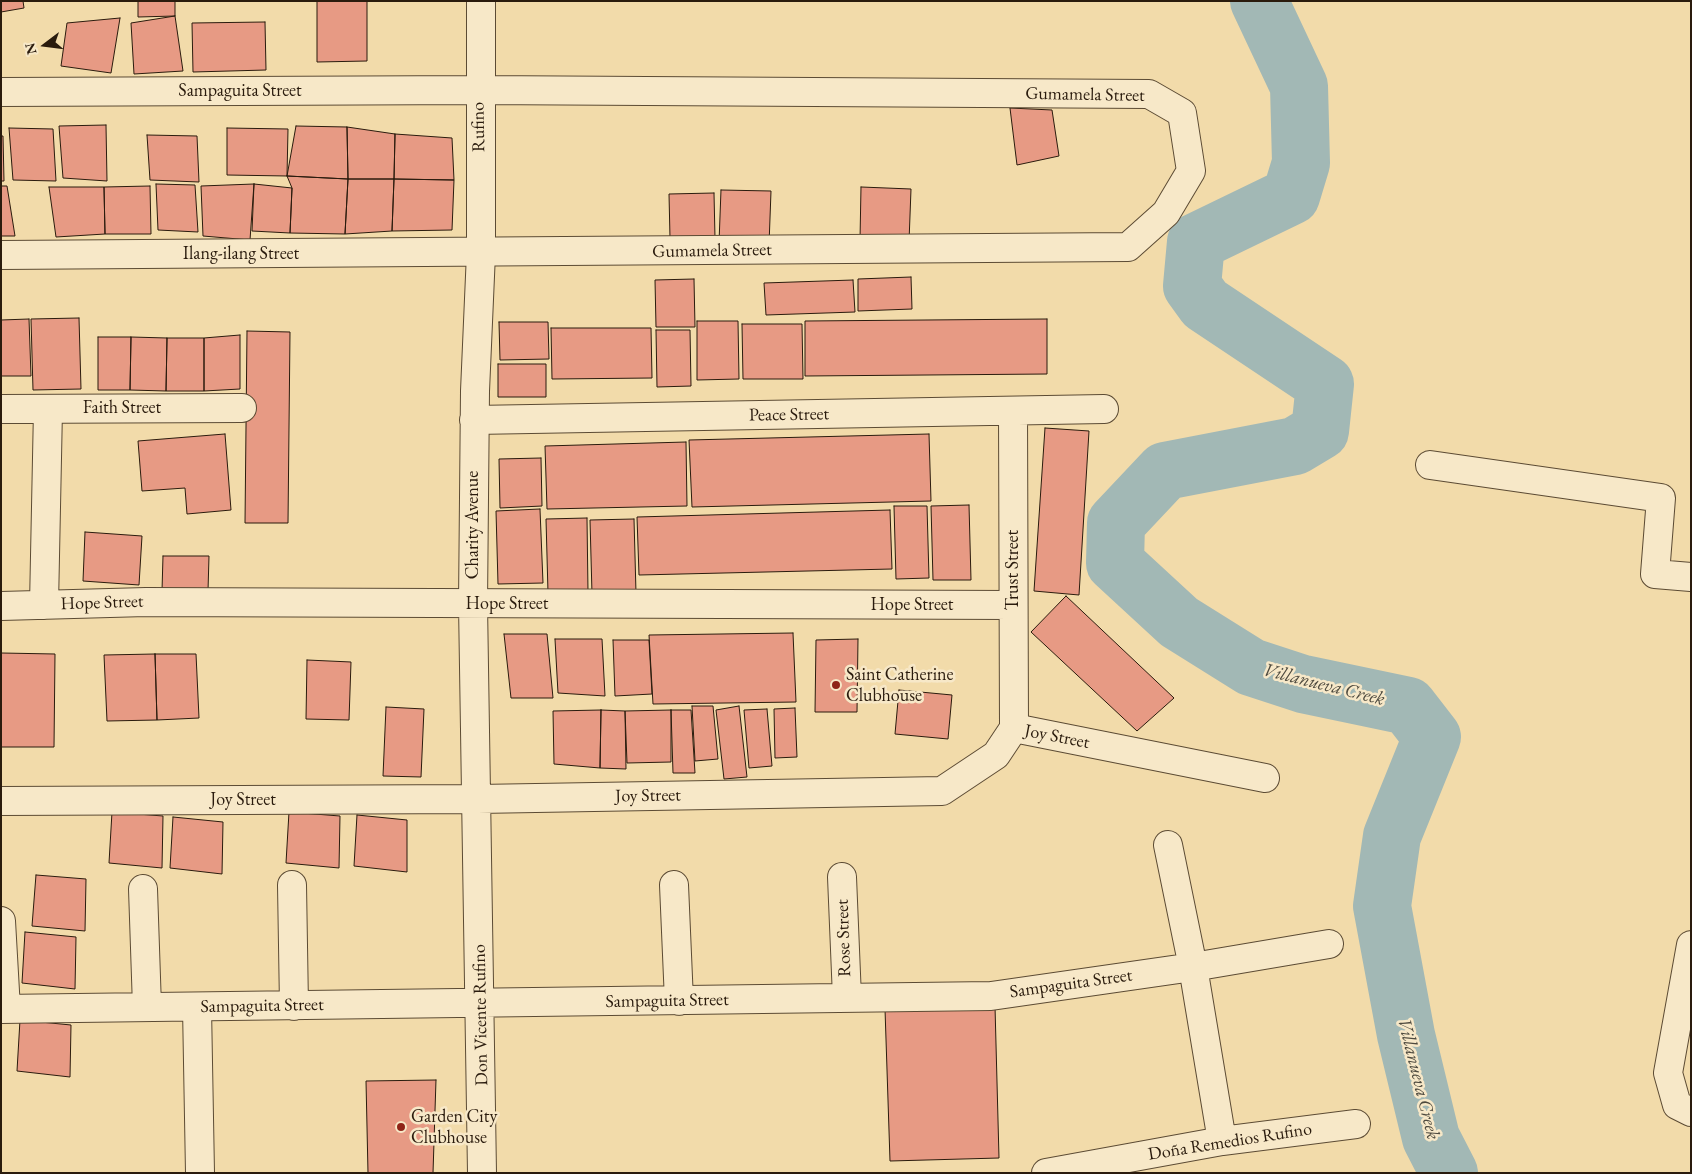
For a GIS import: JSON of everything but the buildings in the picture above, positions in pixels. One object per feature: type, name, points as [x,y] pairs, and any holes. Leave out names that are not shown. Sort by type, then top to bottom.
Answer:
[{"type":"street","name":"Rufino","points":[[480,253],[479,90],[481,1]]},
{"type":"street","name":"Sampaguita Street","points":[[1,92],[479,90]]},
{"type":"street","name":"Gumamela Street","points":[[479,90],[1149,94],[1182,113],[1191,171],[1166,213],[1128,247],[480,253]]},
{"type":"street","name":"Ilang-ilang Street","points":[[1,255],[480,253]]},
{"type":"street","name":"Charity Avenue","points":[[478,858],[473,604],[474,420],[480,253]]},
{"type":"street","name":"Faith Street","points":[[1,409],[242,408]]},
{"type":"street","points":[[44,605],[48,409]]},
{"type":"street","name":"Peace Street","points":[[474,420],[1104,409]]},
{"type":"street","name":"Trust Street","points":[[1013,411],[1014,728]]},
{"type":"street","points":[[1430,465],[1661,498],[1654,574],[1691,577]]},
{"type":"street","name":"Hope Street","points":[[1,606],[146,602],[1013,605]]},
{"type":"street","name":"Joy Street","points":[[1,801],[478,799],[942,791],[996,755],[1014,728],[1265,778]]},
{"type":"street","points":[[1168,845],[1193,967],[1222,1142]]},
{"type":"street","name":"Don Vicente Rufino","points":[[478,858],[482,1173]]},
{"type":"street","name":"Rose Street","points":[[842,877],[846,998]]},
{"type":"street","points":[[292,885],[294,1006]]},
{"type":"street","points":[[674,885],[679,1001]]},
{"type":"street","points":[[143,889],[147,1008]]},
{"type":"street","points":[[1,921],[4,1009]]},
{"type":"street","name":"Sampaguita Street","points":[[4,1009],[294,1006],[481,1001],[679,1001],[991,996],[1193,967],[1329,944]]},
{"type":"street","points":[[1691,945],[1668,1073],[1677,1104],[1691,1112]]},
{"type":"street","points":[[197,1007],[200,1173]]},
{"type":"street","name":"Doña Remedios Rufino","points":[[1046,1173],[1222,1142],[1356,1124]]},
{"type":"waterway","name":"Villanueva Creek","points":[[1259,1],[1299,86],[1301,163],[1291,196],[1196,242],[1192,286],[1205,304],[1325,384],[1320,431],[1295,446],[1165,471],[1116,523],[1115,563],[1179,622],[1251,667],[1303,684],[1408,706],[1432,737],[1392,836],[1382,906],[1406,1035],[1431,1138],[1449,1173]]},
{"type":"place","name":"Saint Catherine Clubhouse","points":[[836,685]]},
{"type":"place","name":"Garden City Clubhouse","points":[[401,1127]]}]
